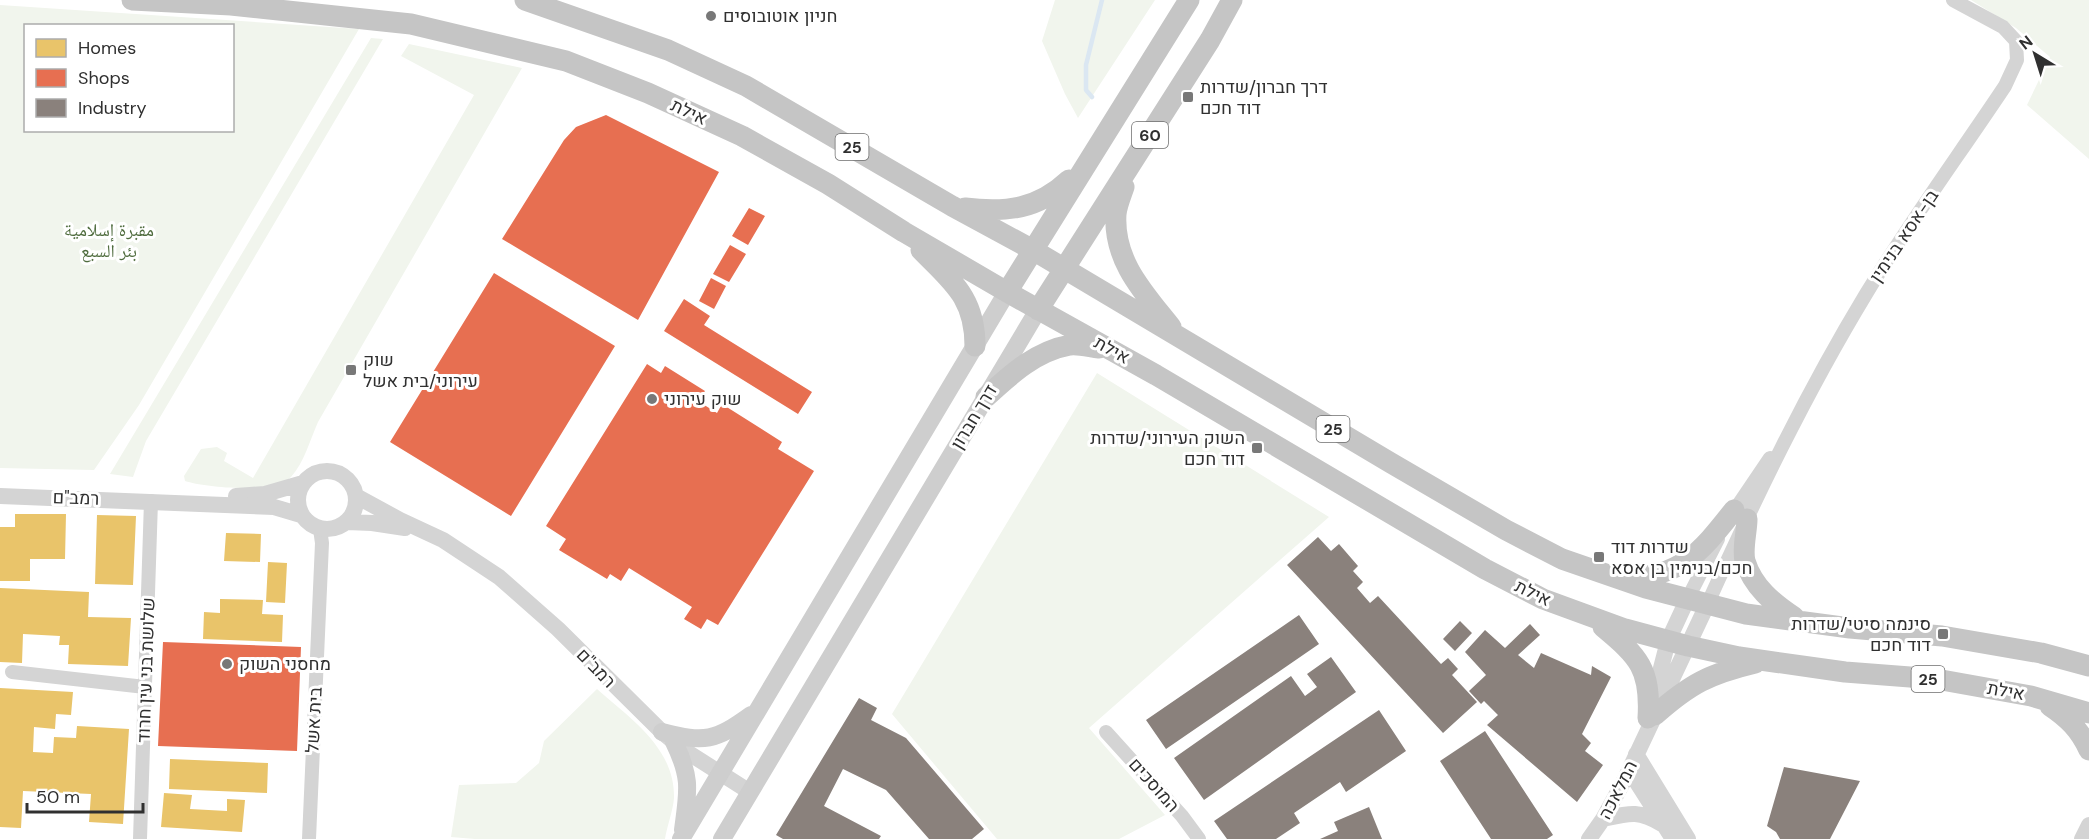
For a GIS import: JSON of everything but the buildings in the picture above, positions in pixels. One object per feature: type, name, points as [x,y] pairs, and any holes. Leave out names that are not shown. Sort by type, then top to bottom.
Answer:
[{"type":"highway","name":"אילת","points":[[132,0],[231,5],[411,24],[557,58],[648,93],[741,136],[828,184],[903,232],[1127,359],[1485,569],[1543,599],[1593,619],[1678,644],[1764,661],[1845,672],[1936,679],[2031,696],[2089,713]]},
{"type":"highway","name":"25","points":[[525,0],[668,50],[746,86],[952,206],[1064,268],[1506,530],[1562,559],[1697,603],[1746,614],[1850,628],[1942,636],[2041,653],[2089,666]]},
{"type":"highway","name":"דרך חברון","points":[[1007,292],[1189,0]]},
{"type":"highway","name":"דרך חברון","points":[[1038,310],[1210,40],[1232,0]]},
{"type":"highway","points":[[952,206],[992,211],[1017,208],[1041,200],[1059,189],[1085,165]]},
{"type":"highway","points":[[1130,165],[1116,212],[1117,234],[1122,258],[1134,280],[1179,337]]},
{"type":"highway","points":[[903,232],[957,287],[967,302],[972,315],[975,346]]},
{"type":"highway","points":[[986,397],[1024,364],[1047,352],[1072,345],[1099,348],[1127,359]]},
{"type":"highway","points":[[1610,576],[1638,577],[1659,573],[1684,564],[1741,514]]},
{"type":"highway","points":[[1741,514],[1744,560],[1757,586],[1773,604],[1799,621]]},
{"type":"highway","points":[[1593,619],[1630,649],[1639,663],[1646,675],[1652,716]]},
{"type":"highway","points":[[1652,716],[1676,697],[1715,674],[1764,661]]},
{"type":"highway","points":[[2031,696],[2070,721],[2082,736],[2089,750]]},
{"type":"main road","name":"דרך חברון","points":[[682,838],[1007,292]]},
{"type":"main road","name":"דרך חברון","points":[[722,839],[1038,310]]},
{"type":"main road","points":[[668,737],[697,740],[715,736],[735,727],[758,711]]},
{"type":"main road","points":[[668,737],[685,766],[688,784],[682,838]]},
{"type":"street","name":"בן-אסא בנימין","points":[[1678,644],[1741,514],[1867,293],[2005,86],[2017,60],[2016,41],[2003,27],[1953,0]]},
{"type":"street","points":[[331,471],[347,479],[356,496],[353,514],[347,522],[329,530],[312,526],[301,515],[297,498],[303,483],[316,473],[331,471]]},
{"type":"street","name":"רמב\"ם","points":[[151,501],[265,494],[303,483]]},
{"type":"street","name":"רמב\"ם","points":[[0,495],[274,507],[301,515]]},
{"type":"street","name":"רמב\"ם","points":[[356,496],[443,540],[499,578],[530,603],[668,737],[750,792]]},
{"type":"street","name":"שלושת בני עין חרוד","points":[[140,839],[151,501]]},
{"type":"street","name":"בן-אסא בנימין","points":[[1697,603],[1741,514]]},
{"type":"street","name":"רמב\"ם","points":[[347,522],[408,528],[443,540]]},
{"type":"street","name":"בית אשל","points":[[309,839],[322,543],[320,529]]},
{"type":"street","name":"המלאכה","points":[[1589,839],[1604,819],[1640,746],[1678,644]]},
{"type":"street","points":[[12,672],[145,687]]},
{"type":"street","name":"המוסכים","points":[[1106,732],[1182,816],[1199,839]]},
{"type":"street","points":[[1640,746],[1688,839]]},
{"type":"street","points":[[1629,770],[1668,832]]},
{"type":"street","points":[[1604,819],[1625,814],[1646,814],[1668,832]]},
{"type":"street","points":[[2083,839],[2089,825]]},
{"type":"street","points":[[2083,839],[2089,837]]},
{"type":"green space","points":[[1055,0],[1155,0],[1078,118],[1042,41]]},
{"type":"green space","points":[[1971,0],[2089,0],[2089,159],[2027,105],[2050,57],[2016,28]]},
{"type":"green space","name":"مقبرة إسلامية بئر السبع","points":[[0,5],[359,29],[139,405],[94,470],[0,468]]},
{"type":"green space","points":[[371,38],[383,39],[146,441],[133,477],[110,474]]},
{"type":"green space","points":[[409,44],[522,68],[318,422],[296,471],[283,482],[256,488],[209,486],[185,481],[184,476],[201,449],[217,447],[227,453],[224,461],[253,478],[474,95],[401,56]]},
{"type":"green space","points":[[1097,373],[1329,517],[1089,728],[1165,815],[1119,839],[997,839],[892,714]]},
{"type":"green space","points":[[597,689],[637,723],[659,749],[667,764],[674,798],[665,839],[451,837],[459,785],[516,783],[539,763],[544,741]]},
{"type":"waterway","points":[[1092,97],[1086,90],[1086,65],[1102,0]]},
{"type":"place","name":"חניון אוטובוסים","points":[[711,16]]},
{"type":"place","name":"דרך חברון/שדרות דוד חכם","points":[[1188,97]]},
{"type":"place","name":"שוק עירוני/בית אשל","points":[[351,370]]},
{"type":"place","name":"שוק עירוני","points":[[652,399]]},
{"type":"place","name":"השוק העירוני/שדרות דוד חכם","points":[[1257,448]]},
{"type":"place","name":"שדרות דוד חכם/בנימין בן אסא","points":[[1599,557]]},
{"type":"place","name":"סינמה סיטי/שדרות דוד חכם","points":[[1943,634]]},
{"type":"place","name":"מחסני השוק","points":[[227,664]]}]
